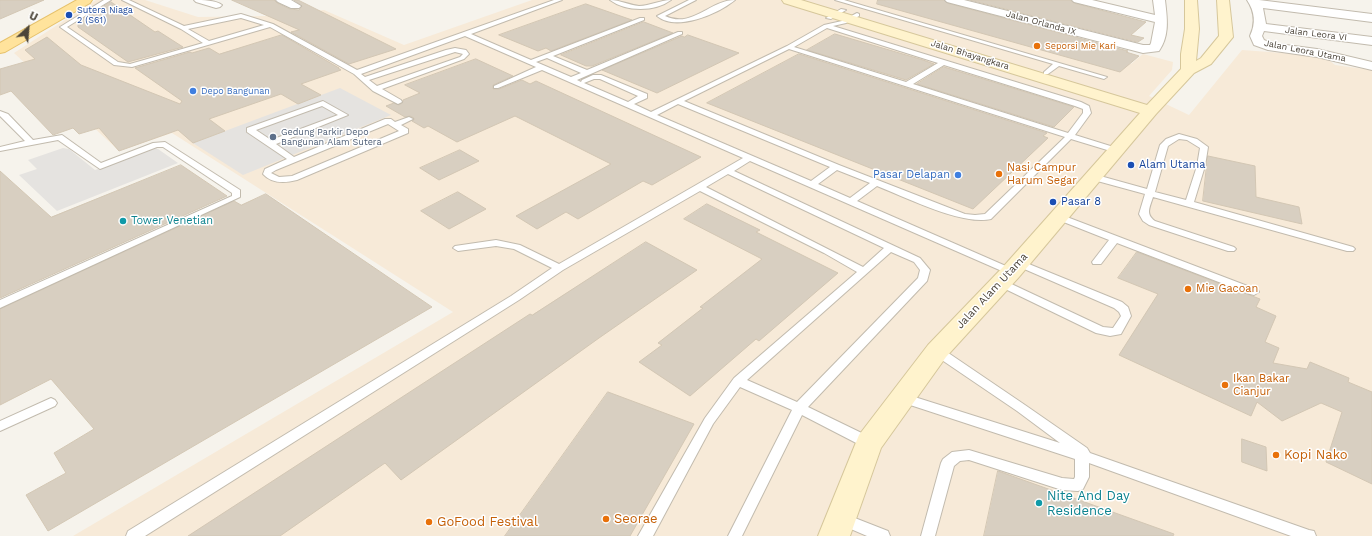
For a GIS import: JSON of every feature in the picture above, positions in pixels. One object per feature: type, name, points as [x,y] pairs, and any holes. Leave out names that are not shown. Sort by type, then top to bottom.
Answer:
[{"type":"main road","points":[[0,36],[65,0]]},
{"type":"main road","points":[[0,49],[86,0]]},
{"type":"main road","name":"Jalan Bhayangkara","points":[[788,0],[849,13],[914,44],[1152,109]]},
{"type":"main road","name":"Jalan Bhayangkara","points":[[806,0],[1046,73],[1152,109]]},
{"type":"main road","points":[[1189,70],[1188,54],[1192,29],[1191,0]]},
{"type":"main road","name":"Jalan Alam Utama","points":[[837,527],[869,443],[937,351],[1010,273],[1152,109],[1189,70],[1206,61],[1226,37],[1223,0]]},
{"type":"street","points":[[200,0],[216,5]]},
{"type":"street","name":"Jalan Orlanda IX","points":[[951,0],[1143,49],[1154,48],[1157,44],[1162,20]]},
{"type":"street","points":[[1078,0],[1162,20],[1159,0]]},
{"type":"street","points":[[1254,2],[1372,18]]},
{"type":"street","name":"Jalan Leora Utama","points":[[1254,2],[1260,16],[1261,28],[1256,36],[1258,42],[1262,44],[1317,53],[1372,66]]},
{"type":"street","name":"Jalan Leora VI","points":[[1261,28],[1372,41]]},
{"type":"lane","points":[[108,0],[63,27],[116,64],[130,66],[271,26]]},
{"type":"lane","points":[[125,0],[183,28],[208,43]]},
{"type":"lane","points":[[356,73],[559,0]]},
{"type":"lane","points":[[613,0],[634,8],[649,8],[668,0]]},
{"type":"lane","points":[[693,0],[660,16],[676,22],[688,21],[732,0]]},
{"type":"lane","points":[[826,26],[830,17],[849,13],[1058,64],[1104,77]]},
{"type":"lane","points":[[651,115],[826,26],[844,22],[849,13]]},
{"type":"lane","points":[[183,28],[241,16],[271,26],[356,73],[376,89],[398,102]]},
{"type":"lane","points":[[531,62],[642,19]]},
{"type":"lane","points":[[679,102],[836,167],[963,216],[975,218],[988,217],[1069,137],[1087,113],[1086,108],[1078,104],[826,26]]},
{"type":"lane","points":[[574,82],[588,73],[680,33]]},
{"type":"lane","points":[[466,34],[1010,273],[1118,305],[1124,310],[1126,316],[1117,331],[1110,332],[1100,330],[1010,273]]},
{"type":"lane","points":[[914,44],[974,69]]},
{"type":"lane","points":[[789,46],[1069,137],[1117,151]]},
{"type":"lane","points":[[364,79],[446,52],[455,50],[464,51],[466,54],[462,58],[376,89]]},
{"type":"lane","points":[[548,56],[588,73]]},
{"type":"lane","points":[[908,84],[944,62]]},
{"type":"lane","points":[[1046,73],[1058,64]]},
{"type":"lane","points":[[496,87],[542,67]]},
{"type":"lane","points":[[574,82],[593,77],[601,77],[644,96],[627,105]]},
{"type":"lane","points":[[270,143],[344,115],[323,103],[250,130],[293,160]]},
{"type":"lane","points":[[0,113],[5,116],[31,143]]},
{"type":"lane","points":[[395,126],[409,119]]},
{"type":"lane","points":[[388,121],[395,126],[405,131],[294,178],[275,180],[267,174],[268,171],[273,168],[388,121]]},
{"type":"lane","points":[[0,149],[59,136],[100,166],[156,145],[165,144],[237,192],[236,197],[0,304]]},
{"type":"lane","points":[[1189,204],[1201,166],[1204,147],[1196,140],[1176,136],[1168,140],[1164,145],[1149,193],[1144,214],[1146,220],[1231,250]]},
{"type":"lane","points":[[133,536],[515,298],[559,268],[749,158]]},
{"type":"lane","points":[[811,185],[836,167]]},
{"type":"lane","points":[[728,171],[917,260],[925,270],[923,279],[799,408],[735,536]]},
{"type":"lane","points":[[1093,177],[1350,249]]},
{"type":"lane","points":[[851,202],[877,182]]},
{"type":"lane","points":[[700,187],[828,251],[863,271]]},
{"type":"lane","points":[[1059,217],[1254,292]]},
{"type":"lane","points":[[1097,262],[1115,238]]},
{"type":"lane","points":[[458,248],[496,243],[503,244],[517,247],[559,268]]},
{"type":"lane","points":[[645,536],[709,421],[738,381],[891,247]]},
{"type":"lane","points":[[937,351],[1021,408],[1084,456]]},
{"type":"lane","points":[[738,381],[799,408],[869,443]]},
{"type":"lane","points":[[902,398],[1084,456],[1309,536]]},
{"type":"lane","points":[[0,426],[51,403]]},
{"type":"lane","points":[[928,536],[948,463],[957,456],[969,456],[1062,484],[1078,485],[1082,477],[1084,456]]},
{"type":"lane","points":[[837,527],[883,536]]},
{"type":"shaded area","points":[[96,0],[145,0],[198,17],[267,16],[324,10],[404,45],[532,0],[896,0],[1131,64],[1143,54],[1173,62],[1172,70],[1149,96],[1189,115],[1242,50],[1324,56],[1335,65],[1372,70],[1372,536],[73,536],[453,312],[172,133],[119,151],[14,53]]},
{"type":"shaded area","name":"Gedung Parkir Depo Bangunan Alam Sutera","points":[[340,88],[391,115],[243,175],[193,143]]},
{"type":"shaded area","points":[[63,148],[69,149],[95,170],[155,148],[178,163],[57,211],[19,175],[37,169],[28,160]]},
{"type":"building","points":[[0,0],[44,0],[0,19]]},
{"type":"building","points":[[232,0],[274,0],[290,9],[299,10],[302,6],[294,0],[298,0],[396,49],[349,64],[291,32],[299,30]]},
{"type":"building","points":[[878,0],[944,0],[947,3],[1128,51],[1126,52],[1139,56],[1120,72],[877,4]]},
{"type":"building","points":[[970,0],[1070,0],[1074,3],[1146,22],[1131,35],[1144,38],[1138,42]]},
{"type":"building","points":[[111,2],[155,32],[158,31],[183,47],[128,62],[78,27],[78,22]]},
{"type":"building","points":[[586,4],[632,20],[551,51],[546,48],[538,51],[499,35]]},
{"type":"building","points":[[644,22],[673,33],[592,66],[586,66],[561,55]]},
{"type":"building","points":[[835,34],[934,64],[906,80],[807,50]]},
{"type":"building","name":"Depo Bangunan","points":[[282,35],[341,70],[301,84],[321,95],[298,104],[281,94],[209,119],[225,131],[193,143],[178,130],[119,151],[99,128],[79,134],[73,128],[53,135],[11,91],[0,95],[0,69],[35,59],[25,50],[47,37],[81,65],[180,104],[182,101],[135,68],[209,48],[219,54]]},
{"type":"building","points":[[688,35],[739,53],[657,93],[602,70],[682,36],[684,37]]},
{"type":"building","points":[[799,54],[1047,133],[1043,136],[1048,138],[973,209],[707,103]]},
{"type":"building","points":[[476,59],[513,76],[493,85],[493,89],[499,89],[522,80],[530,84],[536,81],[701,157],[652,185],[643,181],[578,219],[566,212],[537,229],[516,216],[611,164],[515,116],[457,142],[428,126],[424,128],[412,121],[414,118],[410,116],[405,117],[386,106],[394,103],[399,105],[403,102],[403,100],[420,93],[405,85]]},
{"type":"building","points":[[944,67],[1074,107],[1054,127],[917,84]]},
{"type":"building","points":[[460,150],[479,161],[439,180],[420,168]]},
{"type":"building","points":[[1208,156],[1255,166],[1256,197],[1299,207],[1302,224],[1203,201]]},
{"type":"building","points":[[181,165],[227,196],[0,298],[0,171],[51,217]]},
{"type":"building","points":[[458,192],[486,209],[449,229],[421,211]]},
{"type":"building","points":[[266,194],[432,307],[48,531],[26,495],[66,473],[54,453],[94,429],[51,379],[0,405],[0,309],[234,201],[241,205]]},
{"type":"building","points":[[707,204],[760,230],[756,232],[838,273],[759,341],[756,339],[690,396],[639,362],[662,345],[658,343],[703,308],[700,307],[762,259],[684,219]]},
{"type":"building","points":[[646,242],[697,270],[599,338],[401,480],[385,463],[280,536],[188,536],[530,314],[532,315]]},
{"type":"building","points":[[1137,252],[1260,299],[1256,307],[1276,316],[1265,342],[1279,348],[1273,363],[1307,369],[1310,362],[1349,378],[1348,382],[1372,392],[1372,484],[1326,462],[1342,412],[1321,403],[1282,421],[1257,402],[1251,416],[1119,355],[1158,294],[1118,278]]},
{"type":"building","points":[[608,392],[694,424],[630,536],[505,536]]},
{"type":"building","points":[[1242,439],[1266,447],[1267,471],[1242,462]]},
{"type":"building","name":"Nite And Day Residence","points":[[998,471],[1174,534],[1173,536],[984,536]]},
{"type":"place","name":"Sutera Niaga 2 (S61)","points":[[69,15]]},
{"type":"place","name":"Seporsi Mie Kari","points":[[1037,46]]},
{"type":"place","name":"Depo Bangunan","points":[[193,91]]},
{"type":"place","name":"Gedung Parkir Depo Bangunan Alam Sutera","points":[[273,137]]},
{"type":"place","name":"Alam Utama","points":[[1131,165]]},
{"type":"place","name":"Nasi Campur Harum Segar","points":[[999,174]]},
{"type":"place","name":"Pasar Delapan","points":[[958,175]]},
{"type":"place","name":"Pasar 8","points":[[1053,202]]},
{"type":"place","name":"Tower Venetian","points":[[123,221]]},
{"type":"place","name":"Mie Gacoan","points":[[1188,289]]},
{"type":"place","name":"Ikan Bakar Cianjur","points":[[1225,385]]},
{"type":"place","name":"Kopi Nako","points":[[1276,455]]},
{"type":"place","name":"Nite And Day Residence","points":[[1039,503]]},
{"type":"place","name":"Seorae","points":[[606,519]]},
{"type":"place","name":"GoFood Festival","points":[[429,522]]}]
